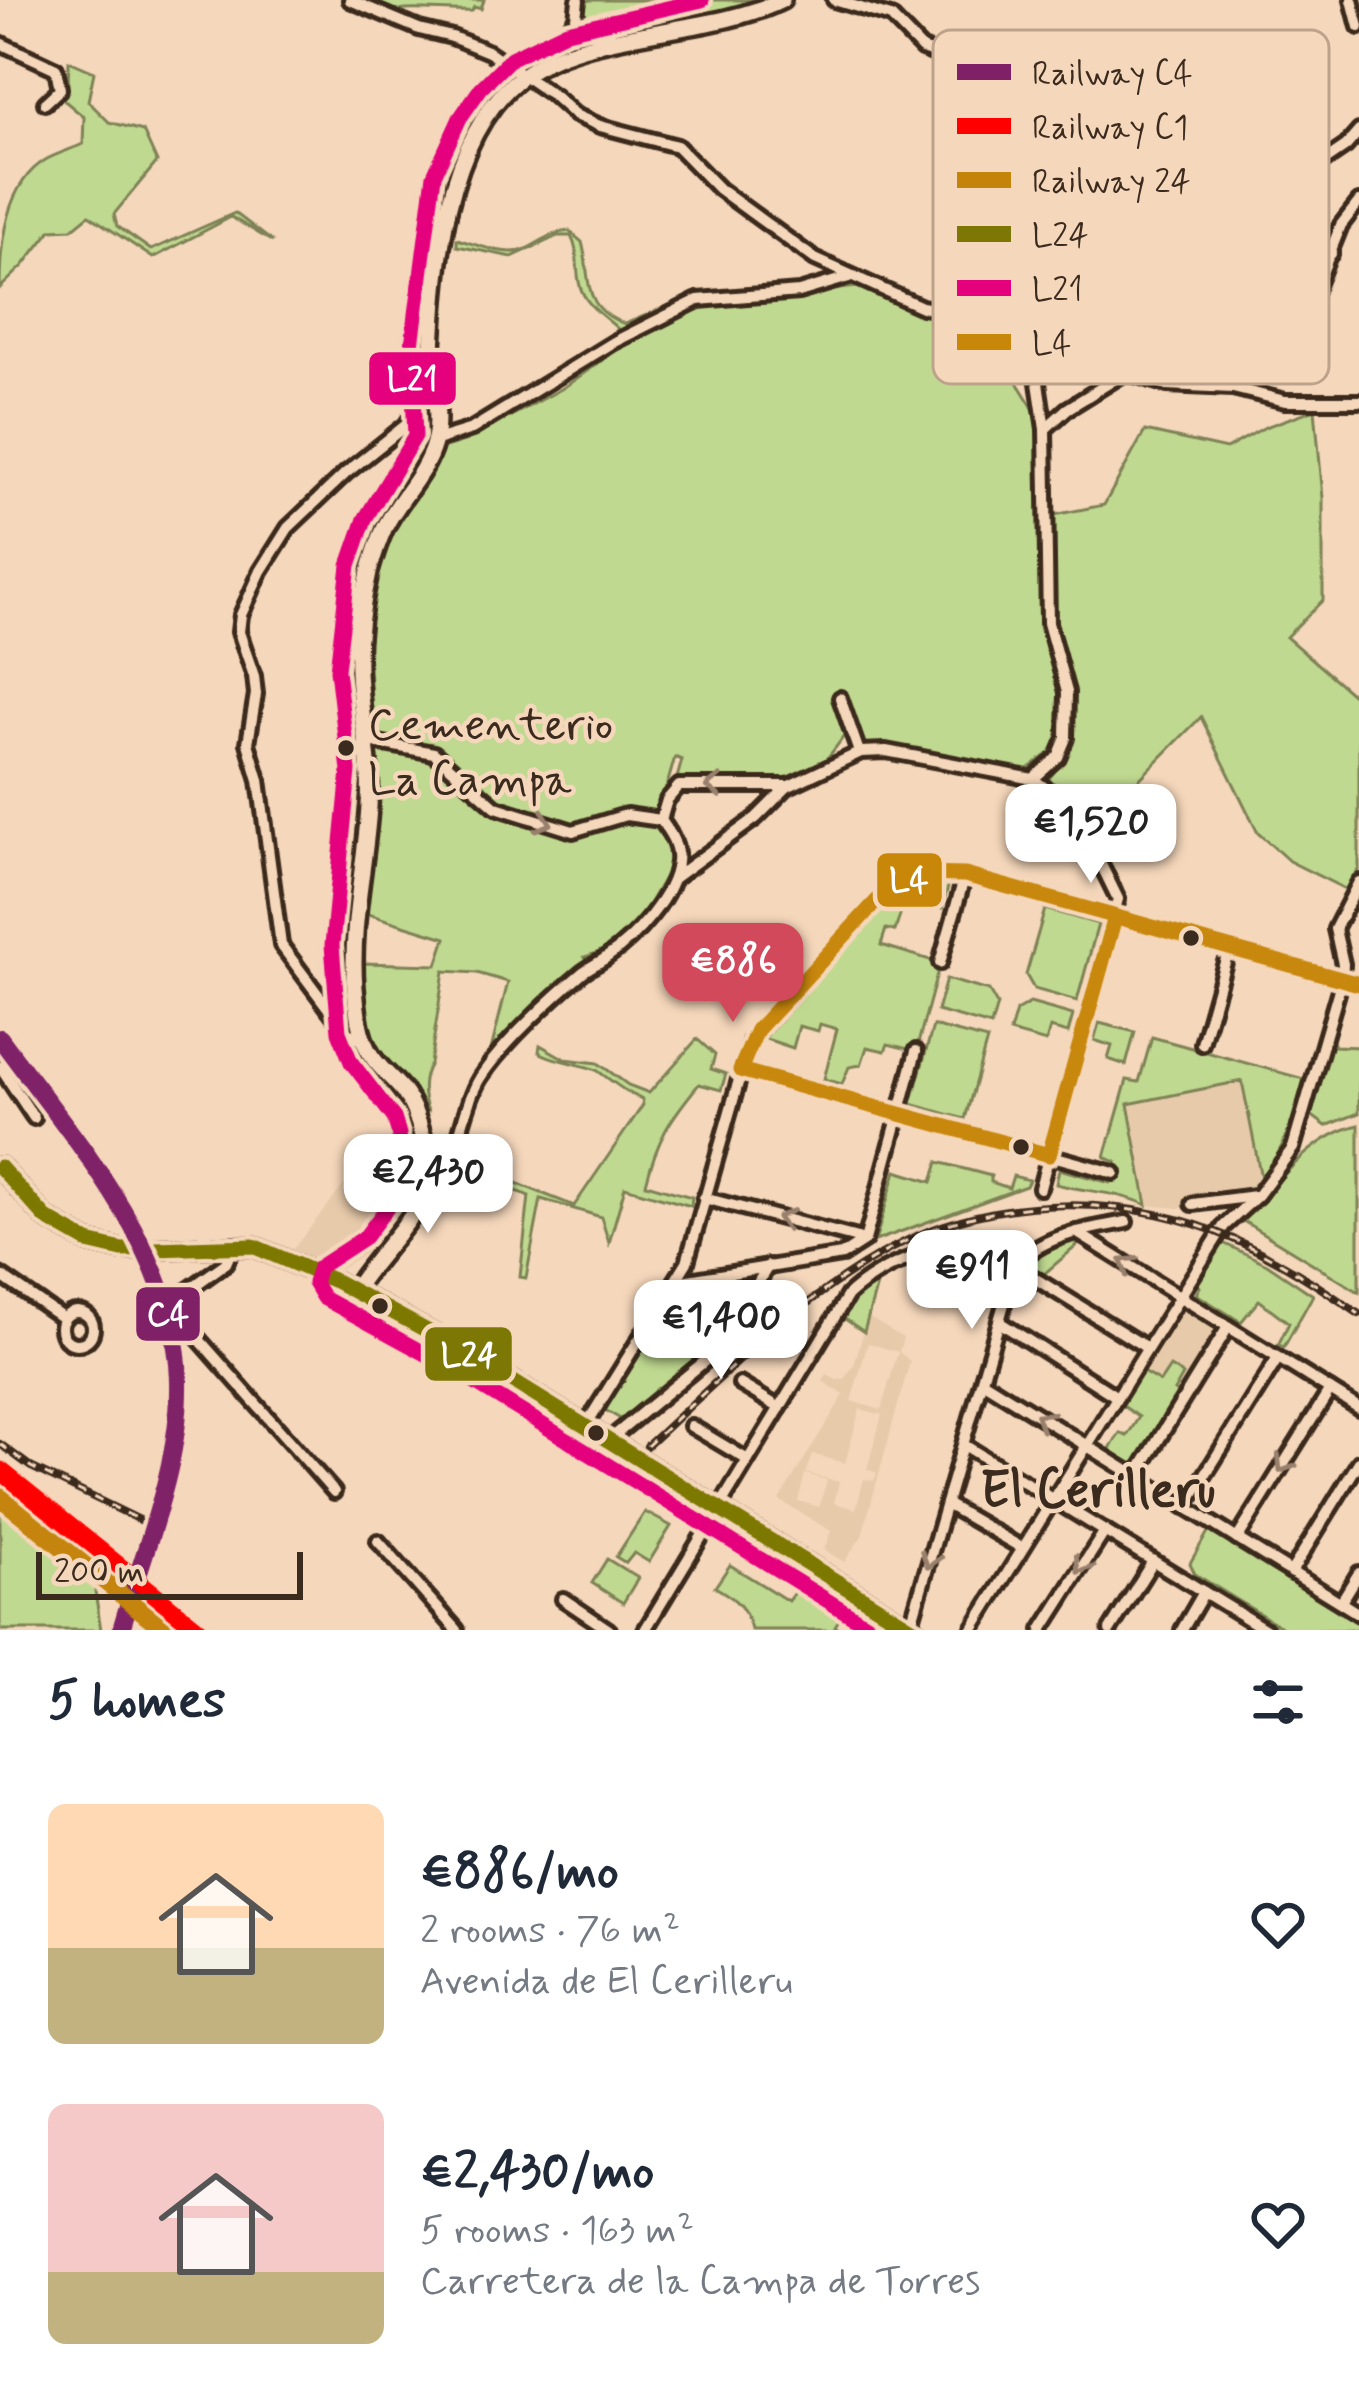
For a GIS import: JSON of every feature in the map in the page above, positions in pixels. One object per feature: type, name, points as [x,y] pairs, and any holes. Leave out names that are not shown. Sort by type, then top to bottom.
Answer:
[{"type":"street","points":[[350,0],[489,52],[575,116],[677,146],[719,188],[814,259],[933,309]]},
{"type":"street","points":[[578,0],[576,18],[567,31],[608,34],[619,42]]},
{"type":"street","points":[[365,1042],[352,945],[369,808],[358,670],[369,572],[384,528],[436,440],[434,321],[455,179],[477,130],[496,101],[522,76],[573,51],[782,0]]},
{"type":"street","points":[[834,0],[891,17],[922,49],[933,53]]},
{"type":"street","points":[[1352,0],[1359,27]]},
{"type":"street","points":[[0,43],[56,69],[60,89],[45,103]]},
{"type":"street","points":[[1329,158],[1359,131]]},
{"type":"street","points":[[1329,259],[1341,225],[1359,202]]},
{"type":"street","points":[[436,440],[472,429],[614,342],[698,300],[799,292],[849,277]]},
{"type":"street","points":[[354,1291],[426,1189],[420,1130],[413,1110],[365,1042],[346,1032],[280,946],[259,780],[248,743],[256,694],[252,662],[238,632],[261,571],[288,528],[406,425],[422,407],[433,383]]},
{"type":"street","points":[[1033,778],[1058,757],[1068,718],[1063,666],[1048,622],[1045,429],[1037,384]]},
{"type":"street","points":[[1045,429],[1108,384]]},
{"type":"street","points":[[1238,384],[1285,401],[1359,401]]},
{"type":"street","points":[[840,698],[859,752]]},
{"type":"street","points":[[367,741],[434,753],[496,807],[573,831],[626,815],[661,820]]},
{"type":"street","points":[[426,1189],[435,1188],[448,1173],[457,1131],[481,1077],[507,1044],[586,970],[633,934],[674,878],[756,818],[789,786],[859,752],[886,751],[1033,778],[1083,828],[1118,899],[1040,1188]]},
{"type":"street","points":[[674,878],[676,847],[661,820],[679,786],[789,786]]},
{"type":"street","points":[[603,1436],[687,1262],[740,1070],[757,1030],[884,893],[920,874],[965,875],[1359,984]]},
{"type":"street","points":[[940,963],[965,875]]},
{"type":"street","points":[[972,1630],[1224,1226],[1258,1195],[1293,1148],[1342,980],[1335,929],[1359,882]]},
{"type":"street","points":[[1202,1044],[1229,948]]},
{"type":"street","points":[[676,1282],[842,1255],[865,1240],[916,1051]]},
{"type":"street","points":[[0,1067],[34,1118]]},
{"type":"street","points":[[740,1070],[1114,1173]]},
{"type":"street","points":[[0,1167],[56,1226],[88,1242],[122,1250],[234,1244],[263,1248],[335,1281],[457,1347],[603,1436],[718,1508],[912,1629],[1018,1263],[1019,1245],[1010,1240],[919,1253],[848,1295],[718,1508],[645,1630]]},
{"type":"street","points":[[1193,1204],[1258,1195]]},
{"type":"street","points":[[704,1198],[865,1240]]},
{"type":"street","points":[[1018,1263],[1076,1232],[1126,1222]]},
{"type":"street","points":[[1076,1232],[1359,1408]]},
{"type":"street","points":[[841,1233],[845,1240],[842,1255]]},
{"type":"street","points":[[234,1244],[226,1263],[180,1296],[182,1321],[334,1492]]},
{"type":"street","points":[[335,1281],[379,1252]]},
{"type":"street","points":[[687,1262],[706,1277]]},
{"type":"street","points":[[1018,1263],[1147,1348]]},
{"type":"street","points":[[603,1436],[717,1351],[768,1265]]},
{"type":"street","points":[[0,1275],[64,1319]]},
{"type":"street","points":[[999,1322],[1117,1397]]},
{"type":"street","points":[[1136,1476],[1228,1327]]},
{"type":"street","points":[[1185,1507],[1278,1358]]},
{"type":"street","points":[[982,1381],[1359,1614]]},
{"type":"street","points":[[740,1384],[780,1408]]},
{"type":"street","points":[[1238,1539],[1330,1390]]},
{"type":"street","points":[[691,1426],[748,1460]]},
{"type":"street","points":[[964,1445],[1259,1628]]},
{"type":"street","points":[[1291,1572],[1359,1462]]},
{"type":"street","points":[[946,1504],[1022,1548]]},
{"type":"street","points":[[1042,1630],[1105,1531]]},
{"type":"street","points":[[378,1541],[457,1630]]},
{"type":"street","points":[[1110,1630],[1153,1561]]},
{"type":"street","points":[[1341,1603],[1359,1573]]},
{"type":"street","points":[[1182,1630],[1204,1592]]},
{"type":"street","points":[[563,1599],[609,1630]]},
{"type":"shaded area","points":[[1243,1081],[1261,1185],[1242,1203],[1213,1211],[1146,1205],[1128,1104]]},
{"type":"shaded area","points":[[353,1174],[407,1213],[376,1247],[336,1271],[293,1249]]},
{"type":"shaded area","points":[[1182,1310],[1214,1329],[1216,1335],[1193,1365],[1180,1395],[1141,1371]]},
{"type":"shaded area","points":[[868,1317],[903,1338],[899,1352],[910,1361],[862,1536],[844,1562],[824,1550],[831,1531],[779,1500],[844,1395],[823,1381],[827,1374],[844,1379],[854,1365]],"holes":[[[868,1343],[898,1352],[881,1410],[851,1401]],[[860,1409],[882,1415],[867,1469],[877,1473],[874,1481],[864,1479],[856,1509],[834,1503],[839,1482],[806,1473],[812,1454],[845,1463]],[[805,1474],[827,1480],[819,1507],[798,1501]]]},
{"type":"green space","points":[[362,0],[484,0],[481,9],[472,11],[391,13]]},
{"type":"green space","points":[[588,0],[762,0],[646,30],[577,24]]},
{"type":"green space","points":[[69,61],[94,72],[88,101],[109,122],[143,131],[157,162],[114,214],[117,226],[151,250],[235,213],[273,242],[231,217],[153,258],[89,215],[72,229],[51,230],[0,288],[4,235],[22,183],[47,159],[83,144],[84,117],[59,96],[68,86]]},
{"type":"green space","points":[[569,231],[582,242],[594,300],[611,317],[625,324],[676,303],[620,331],[583,293],[571,236],[558,236],[512,257],[457,246],[457,239],[517,252]]},
{"type":"green space","points":[[866,286],[933,314],[933,384],[1018,384],[1038,416],[1042,600],[1046,638],[1063,695],[1064,732],[1058,746],[1024,772],[864,744],[850,728],[813,768],[776,779],[712,782],[677,778],[682,760],[675,757],[658,817],[620,807],[618,818],[571,827],[496,803],[437,749],[373,733],[367,631],[377,573],[387,533],[442,448],[467,440],[563,388],[621,347],[718,303]]},
{"type":"green space","points":[[1315,409],[1323,498],[1323,600],[1286,637],[1359,700],[1359,868],[1347,890],[1289,861],[1258,833],[1201,717],[1089,830],[1047,781],[1061,762],[1073,725],[1054,615],[1054,515],[1104,505],[1145,431],[1226,449],[1265,427]]},
{"type":"green space","points":[[374,747],[423,756],[490,809],[566,834],[633,820],[659,824],[671,847],[673,862],[637,925],[609,949],[585,957],[589,961],[489,1058],[508,982],[477,973],[444,971],[424,1081],[428,1111],[421,1111],[412,1090],[378,1056],[364,1018],[362,963],[437,965],[446,938],[361,912]]},
{"type":"green space","points":[[952,873],[942,908],[924,904],[922,911],[903,906],[895,931],[886,929],[881,945],[940,963],[916,1051],[888,1044],[885,1051],[867,1047],[861,1065],[849,1067],[842,1084],[824,1079],[837,1029],[820,1024],[818,1031],[799,1026],[793,1048],[754,1035],[900,882]]},
{"type":"green space","points":[[1045,909],[1098,924],[1077,1001],[1034,989],[1026,975]]},
{"type":"green space","points":[[946,979],[989,991],[997,1005],[991,1026],[937,1011]]},
{"type":"green space","points":[[1030,1003],[1073,1015],[1068,1033],[1050,1028],[1046,1042],[1010,1032],[1016,1011]]},
{"type":"green space","points":[[1099,1023],[1135,1032],[1126,1065],[1108,1059],[1112,1046],[1094,1040]]},
{"type":"green space","points":[[933,1026],[987,1040],[965,1119],[911,1104]]},
{"type":"green space","points":[[1152,1037],[1304,1079],[1283,1144],[1261,1178],[1242,1081],[1128,1104],[1147,1205],[1056,1184],[1059,1169],[1110,1183],[1116,1162],[1105,1157],[1127,1080],[1139,1082]]},
{"type":"green space","points":[[697,1039],[715,1055],[711,1069],[726,1074],[721,1090],[699,1084],[689,1096],[660,1142],[646,1184],[692,1197],[691,1206],[625,1187],[609,1243],[601,1217],[541,1199],[526,1278],[520,1277],[529,1196],[499,1184],[453,1180],[455,1173],[501,1177],[574,1206],[643,1105],[642,1099],[598,1071],[539,1052],[540,1045],[565,1059],[598,1063],[628,1085],[649,1093]]},
{"type":"green space","points":[[1332,1039],[1335,1046],[1359,1047],[1359,1113],[1326,1126],[1311,1115]]},
{"type":"green space","points":[[1359,1125],[1359,1292],[1243,1221],[1310,1151]]},
{"type":"green space","points":[[938,1162],[991,1176],[991,1182],[1009,1188],[1013,1176],[1029,1180],[1026,1186],[875,1241],[896,1171],[932,1182]]},
{"type":"green space","points":[[1070,1240],[1079,1244],[1044,1274],[1031,1266],[1031,1261]]},
{"type":"green space","points":[[1221,1242],[1267,1264],[1313,1295],[1284,1347],[1278,1345],[1289,1323],[1259,1300],[1241,1322],[1196,1294],[1200,1287],[1195,1282]]},
{"type":"green space","points":[[879,1277],[864,1332],[839,1315],[860,1290]]},
{"type":"green space","points":[[753,1282],[727,1329],[705,1341],[647,1343],[680,1290]]},
{"type":"green space","points":[[701,1347],[691,1370],[624,1421],[605,1410],[644,1348]]},
{"type":"green space","points":[[1170,1367],[1183,1375],[1174,1391],[1180,1395],[1137,1462],[1130,1463],[1109,1450],[1120,1433],[1127,1436],[1139,1417],[1120,1404],[1141,1371],[1160,1382]]},
{"type":"green space","points":[[0,1497],[93,1578],[101,1630],[0,1630]]},
{"type":"green space","points":[[645,1512],[671,1526],[649,1562],[634,1553],[626,1563],[616,1557]]},
{"type":"green space","points":[[1214,1531],[1359,1621],[1359,1630],[1286,1630],[1195,1574],[1190,1563],[1208,1532]]},
{"type":"green space","points":[[607,1559],[638,1578],[623,1603],[592,1583]]},
{"type":"green space","points":[[730,1565],[788,1601],[801,1583],[845,1610],[835,1626],[841,1630],[751,1630],[739,1604],[715,1587]]},
{"type":"railway","points":[[647,1446],[765,1338],[861,1266],[935,1229],[1020,1208],[1108,1207],[1193,1224],[1266,1255],[1359,1314]]},
{"type":"railway","points":[[0,1444],[31,1467],[142,1521]]},
{"type":"railway","points":[[0,1477],[190,1630]]},
{"type":"rail line","name":"C4","points":[[0,1038],[116,1198],[160,1286],[173,1333],[179,1381],[174,1444],[121,1630]]},
{"type":"rail line","name":"C1","points":[[0,1470],[199,1630]]},
{"type":"rail line","name":"24","points":[[0,1497],[165,1630]]},
{"type":"transit line","name":"L21","points":[[702,0],[567,31],[511,58],[460,118],[434,175],[411,353],[415,436],[365,519],[349,565],[337,670],[349,771],[332,945],[339,1032],[351,1062],[394,1118],[404,1185],[365,1237],[319,1267],[314,1283],[323,1298],[446,1365],[875,1630]]},
{"type":"transit line","name":"L4","points":[[1115,917],[1049,1155],[740,1070],[757,1030],[884,893],[920,874],[965,875],[1359,984]]},
{"type":"transit line","name":"L24","points":[[0,1167],[46,1218],[88,1242],[122,1250],[253,1246],[335,1281],[457,1347],[915,1630]]},
{"type":"place","name":"Cementerio La Campa","points":[[346,748]]},
{"type":"district","name":"El Cerilleru","points":[[1098,1488]]}]
